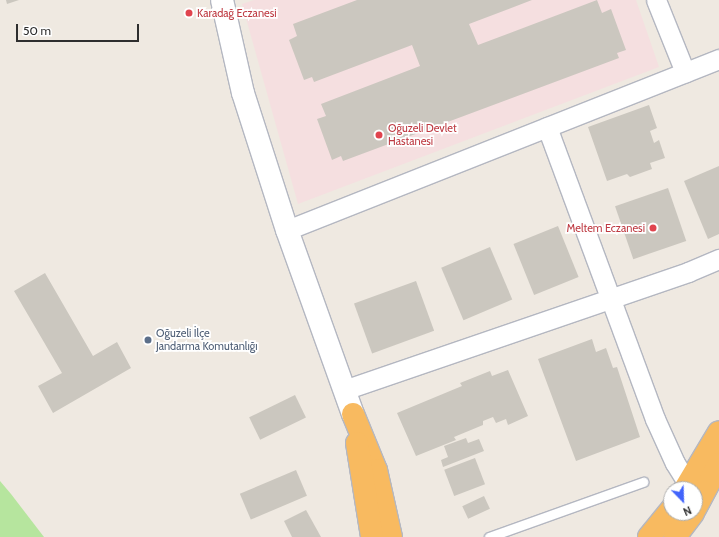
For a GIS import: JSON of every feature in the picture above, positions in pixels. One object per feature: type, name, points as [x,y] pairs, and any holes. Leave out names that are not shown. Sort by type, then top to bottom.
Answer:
[{"type":"highway","points":[[353,414],[372,537]]},
{"type":"highway","points":[[353,414],[376,470],[391,537]]},
{"type":"highway","points":[[689,481],[719,432]]},
{"type":"highway","points":[[703,494],[719,464]]},
{"type":"highway","points":[[649,537],[663,520]]},
{"type":"highway","points":[[674,537],[687,521]]},
{"type":"street","points":[[223,0],[243,93],[286,230],[353,414]]},
{"type":"street","points":[[656,0],[685,72]]},
{"type":"street","points":[[286,230],[719,59]]},
{"type":"street","points":[[547,126],[655,419],[684,481]]},
{"type":"street","points":[[344,390],[688,272],[719,259]]},
{"type":"lane","points":[[489,537],[643,482]]},
{"type":"shaded area","name":"Oğuzeli Devlet Hastanesi","points":[[254,0],[636,0],[659,67],[298,204],[242,4]]},
{"type":"green space","points":[[0,481],[11,494],[44,537],[0,537]]},
{"type":"building","points":[[6,0],[19,0],[7,4]]},
{"type":"building","points":[[357,0],[532,0],[469,24],[478,45],[597,0],[602,13],[611,9],[626,50],[617,53],[619,58],[343,161],[341,156],[332,160],[317,119],[326,116],[321,104],[420,66],[412,45],[314,82],[312,77],[304,80],[289,40],[297,36],[293,24]]},
{"type":"building","points":[[649,105],[657,128],[650,131],[654,143],[659,140],[665,158],[650,163],[652,169],[630,177],[627,174],[607,181],[588,127]]},
{"type":"building","points":[[719,166],[719,234],[708,239],[684,181]]},
{"type":"building","points":[[668,188],[686,241],[633,259],[615,206]]},
{"type":"building","points":[[558,226],[579,277],[534,295],[513,244]]},
{"type":"building","points":[[490,247],[512,299],[463,320],[441,268]]},
{"type":"building","points":[[45,273],[93,356],[117,342],[131,368],[53,413],[38,386],[62,373],[14,291]]},
{"type":"building","points":[[416,281],[434,331],[372,353],[354,304]]},
{"type":"building","points":[[592,339],[596,352],[606,348],[613,368],[617,367],[640,437],[576,461],[538,359]]},
{"type":"building","points":[[508,370],[528,416],[508,425],[506,419],[496,423],[493,417],[483,421],[483,425],[454,437],[456,440],[416,456],[397,413],[462,386],[460,383],[490,371],[492,376]]},
{"type":"building","points":[[295,395],[306,417],[260,440],[249,417]]},
{"type":"building","points":[[466,438],[468,443],[479,439],[484,451],[443,467],[441,460],[448,457],[444,446]]},
{"type":"building","points":[[475,458],[485,484],[454,496],[444,470]]},
{"type":"building","points":[[296,470],[307,496],[251,520],[240,494]]},
{"type":"building","points":[[484,496],[490,509],[468,519],[462,506]]},
{"type":"building","points":[[306,510],[321,537],[292,537],[284,521]]},
{"type":"place","name":"Karadağ Eczanesi","points":[[189,13]]},
{"type":"place","name":"Oğuzeli Devlet Hastanesi","points":[[379,135]]},
{"type":"place","name":"Meltem Eczanesi","points":[[653,228]]},
{"type":"place","name":"Oğuzeli İlçe Jandarma Komutanlığı","points":[[148,340]]}]
